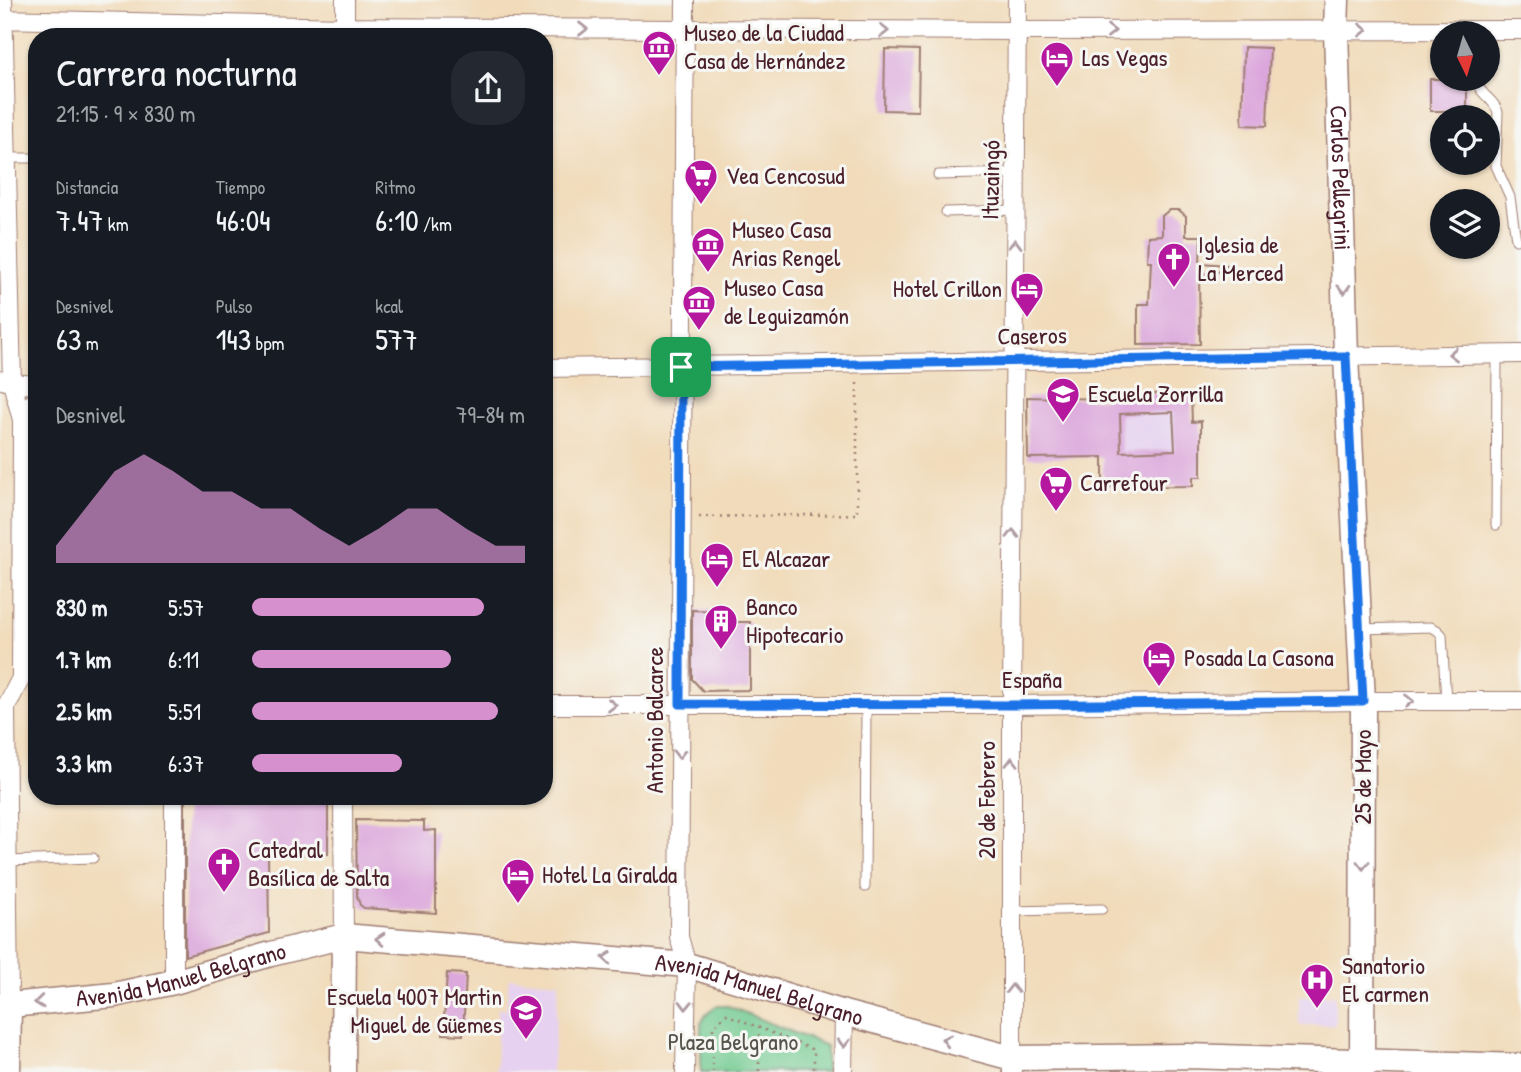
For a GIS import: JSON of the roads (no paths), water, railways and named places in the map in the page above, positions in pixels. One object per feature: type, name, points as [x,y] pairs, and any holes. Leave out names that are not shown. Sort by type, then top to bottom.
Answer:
[{"type":"main road","name":"Carlos Pellegrini","points":[[1337,0],[1346,356]]},
{"type":"main road","name":"25 de Mayo","points":[[1346,356],[1363,701],[1362,1066]]},
{"type":"main road","name":"Avenida Manuel Belgrano","points":[[4,1006],[114,995],[174,982],[344,936],[687,965],[1012,1065],[1187,1056],[1362,1066],[1521,1066]]},
{"type":"main road","points":[[343,1072],[344,936]]},
{"type":"main road","points":[[4,1006],[8,1072]]},
{"type":"street","points":[[3,0],[1,19],[6,158],[6,382],[22,420],[21,678],[3,707],[8,861],[4,1006]]},
{"type":"street","points":[[345,0],[345,28]]},
{"type":"street","name":"Antonio Balcarce","points":[[685,0],[679,937],[687,965],[685,1072]]},
{"type":"street","name":"Ituzaingó","points":[[1014,361],[1017,0]]},
{"type":"street","points":[[1,19],[239,28]]},
{"type":"street","points":[[553,30],[1430,31]]},
{"type":"street","points":[[1500,31],[1521,30]]},
{"type":"street","name":"Caseros","points":[[553,369],[1521,354]]},
{"type":"street","name":"20 de Febrero","points":[[1012,1065],[1014,361]]},
{"type":"street","points":[[6,382],[28,384]]},
{"type":"street","points":[[22,420],[28,409]]},
{"type":"street","points":[[22,656],[28,665]]},
{"type":"street","name":"España","points":[[553,705],[1521,701]]},
{"type":"street","points":[[174,805],[174,982]]},
{"type":"street","points":[[342,805],[344,936]]},
{"type":"street","points":[[843,1072],[844,1013]]},
{"type":"lane","points":[[1481,91],[1496,106],[1498,112],[1496,166],[1510,197],[1516,240]]},
{"type":"lane","points":[[6,158],[28,158]]},
{"type":"lane","points":[[938,175],[1016,173]]},
{"type":"lane","points":[[946,212],[1015,210]]},
{"type":"lane","points":[[1496,525],[1497,354]]},
{"type":"lane","points":[[1360,629],[1431,627],[1437,630],[1442,635],[1446,701]]},
{"type":"lane","points":[[865,887],[866,704]]},
{"type":"lane","points":[[8,861],[93,858]]},
{"type":"lane","points":[[1012,911],[1102,909]]},
{"type":"place","name":"Museo de la Ciudad Casa de Hernández","points":[[659,77]]},
{"type":"place","name":"Las Vegas","points":[[1057,88]]},
{"type":"place","name":"Vea Cencosud","points":[[701,206]]},
{"type":"place","name":"Museo Casa Arias Rengel","points":[[708,274]]},
{"type":"place","name":"Iglesia de La Merced","points":[[1174,289]]},
{"type":"place","name":"Hotel Crillon","points":[[1027,319]]},
{"type":"place","name":"Museo Casa de Leguizamón","points":[[699,332]]},
{"type":"place","name":"Escuela Zorrilla","points":[[1063,424]]},
{"type":"place","name":"Carrefour","points":[[1056,513]]},
{"type":"place","name":"El Alcazar","points":[[717,589]]},
{"type":"place","name":"Banco Hipotecario","points":[[721,651]]},
{"type":"place","name":"Posada La Casona","points":[[1159,688]]},
{"type":"place","name":"Catedral Basílica de Salta","points":[[224,894]]},
{"type":"place","name":"Hotel La Giralda","points":[[518,905]]},
{"type":"place","name":"Sanatorio El carmen","points":[[1317,1010]]},
{"type":"place","name":"Escuela 4007 Martin Miguel de Güemes","points":[[526,1041]]},
{"type":"park label","name":"Plaza Belgrano","points":[[733,1042]]}]
